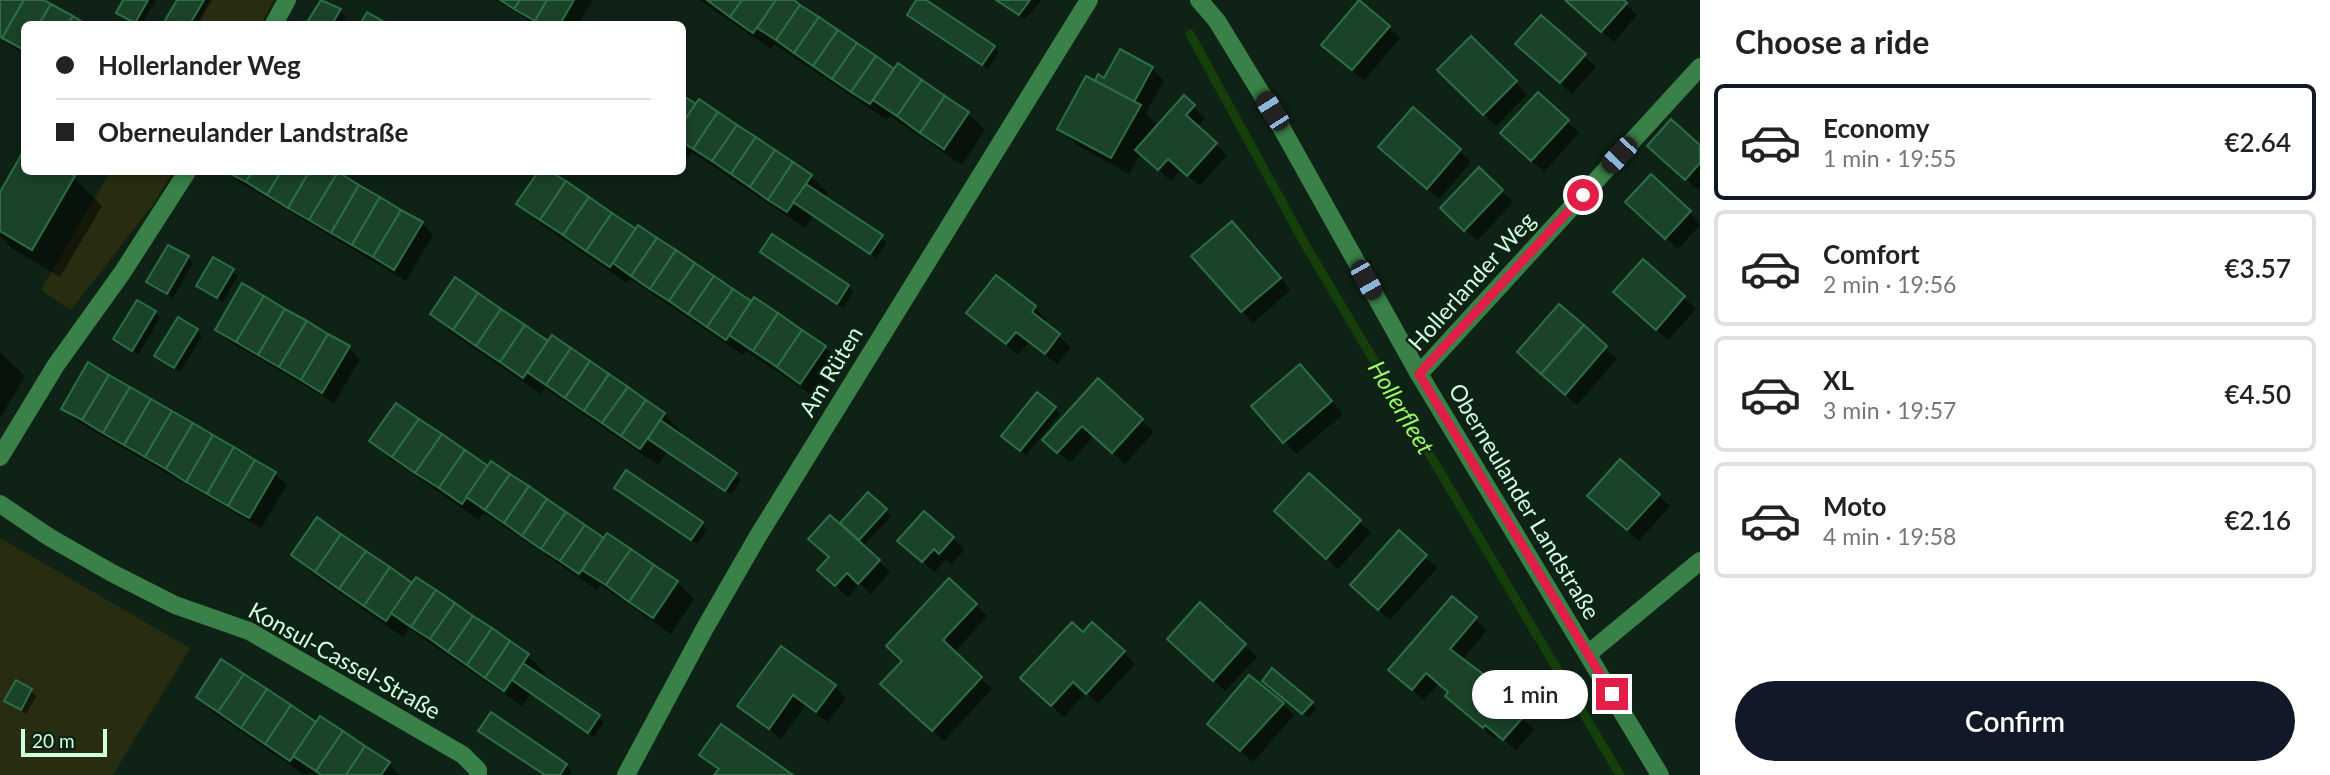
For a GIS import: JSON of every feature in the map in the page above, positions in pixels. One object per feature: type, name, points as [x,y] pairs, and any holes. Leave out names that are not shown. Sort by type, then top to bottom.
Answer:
[{"type":"street","points":[[276,21],[287,0]]},
{"type":"street","name":"Am Rüten","points":[[626,775],[752,547],[1089,0]]},
{"type":"street","name":"Oberneulander Landstraße","points":[[1199,0],[1217,21],[1272,111],[1419,374],[1660,775]]},
{"type":"street","name":"Hollerlander Weg","points":[[1419,374],[1700,67]]},
{"type":"street","points":[[0,457],[56,365],[122,273],[185,175]]},
{"type":"street","name":"Konsul-Cassel-Straße","points":[[0,504],[59,543],[175,605],[249,631],[463,755],[478,769],[478,775]]},
{"type":"street","points":[[1588,654],[1700,561]]},
{"type":"green space","points":[[210,0],[274,0],[263,21],[198,21]]},
{"type":"green space","points":[[108,175],[171,175],[154,203],[71,310],[41,290]]},
{"type":"green space","points":[[0,538],[190,648],[113,775],[0,775]]},
{"type":"building","points":[[0,0],[24,0],[2,38],[0,36]]},
{"type":"building","points":[[24,0],[44,0],[51,4],[41,21],[21,21],[21,48],[2,38]]},
{"type":"building","points":[[123,0],[148,0],[136,21],[116,13]]},
{"type":"building","points":[[177,0],[204,0],[192,21],[165,21]]},
{"type":"building","points":[[321,0],[341,9],[334,21],[308,21]]},
{"type":"building","points":[[500,0],[520,0],[514,9]]},
{"type":"building","points":[[520,0],[547,0],[535,21],[514,9]]},
{"type":"building","points":[[547,0],[574,0],[562,21],[535,21]]},
{"type":"building","points":[[707,0],[742,0],[730,17]]},
{"type":"building","points":[[742,0],[776,0],[753,33],[730,17]]},
{"type":"building","points":[[776,0],[794,0],[800,5],[776,40],[757,28]]},
{"type":"building","points":[[916,0],[926,0],[995,46],[982,65],[907,15]]},
{"type":"building","points":[[996,0],[1030,0],[1019,15]]},
{"type":"building","points":[[1359,0],[1390,26],[1352,70],[1321,45]]},
{"type":"building","points":[[1565,0],[1624,0],[1627,3],[1601,32]]},
{"type":"building","points":[[51,4],[73,16],[70,21],[41,21]]},
{"type":"building","points":[[800,5],[819,17],[794,53],[776,40]]},
{"type":"building","points":[[367,12],[383,21],[362,21]]},
{"type":"building","points":[[1541,15],[1586,54],[1560,83],[1515,44]]},
{"type":"building","points":[[819,17],[838,30],[813,66],[794,53]]},
{"type":"building","points":[[838,30],[857,43],[832,79],[813,66]]},
{"type":"building","points":[[1471,36],[1517,81],[1483,115],[1437,70]]},
{"type":"building","points":[[857,43],[876,56],[851,92],[832,79]]},
{"type":"building","points":[[1120,49],[1153,67],[1134,102],[1095,81],[1098,74],[1104,78]]},
{"type":"building","points":[[876,56],[894,69],[870,104],[851,92]]},
{"type":"building","points":[[898,63],[922,80],[897,116],[873,100]]},
{"type":"building","points":[[1086,76],[1141,105],[1111,158],[1057,129]]},
{"type":"building","points":[[922,80],[945,96],[920,133],[897,116]]},
{"type":"building","points":[[1538,92],[1569,120],[1531,161],[1500,133]]},
{"type":"building","points":[[1184,95],[1195,105],[1186,115],[1217,143],[1187,176],[1168,159],[1158,170],[1135,150]]},
{"type":"building","points":[[945,96],[969,112],[944,149],[920,133]]},
{"type":"building","points":[[686,98],[696,104],[686,118]]},
{"type":"building","points":[[699,99],[718,112],[693,149],[686,145],[686,118]]},
{"type":"building","points":[[1413,107],[1461,149],[1427,189],[1378,147]]},
{"type":"building","points":[[718,112],[737,125],[712,161],[693,149]]},
{"type":"building","points":[[1671,119],[1700,145],[1700,163],[1685,180],[1647,146]]},
{"type":"building","points":[[737,125],[756,137],[731,174],[712,161]]},
{"type":"building","points":[[756,137],[775,150],[750,187],[731,174]]},
{"type":"building","points":[[775,150],[793,162],[768,200],[750,187]]},
{"type":"building","points":[[21,155],[21,175],[75,176],[32,250],[0,231],[0,192]]},
{"type":"building","points":[[793,162],[812,175],[787,212],[768,200]]},
{"type":"building","points":[[1479,167],[1503,190],[1464,231],[1440,208]]},
{"type":"building","points":[[1651,174],[1691,211],[1665,239],[1625,202]]},
{"type":"building","points":[[233,175],[250,175],[246,182]]},
{"type":"building","points":[[250,175],[279,175],[267,195],[246,182]]},
{"type":"building","points":[[279,175],[307,175],[288,208],[267,195]]},
{"type":"building","points":[[307,175],[336,175],[309,220],[288,208]]},
{"type":"building","points":[[336,175],[343,175],[359,185],[331,233],[309,220]]},
{"type":"building","points":[[536,175],[556,175],[566,181],[540,220],[516,204]]},
{"type":"building","points":[[566,181],[589,197],[563,235],[540,220]]},
{"type":"building","points":[[806,184],[883,235],[870,254],[793,202]]},
{"type":"building","points":[[359,185],[380,197],[352,245],[331,233]]},
{"type":"building","points":[[380,197],[401,210],[373,257],[352,245]]},
{"type":"building","points":[[589,197],[612,213],[586,251],[563,235]]},
{"type":"building","points":[[401,210],[423,222],[394,270],[373,257]]},
{"type":"building","points":[[612,213],[636,229],[610,267],[586,251]]},
{"type":"building","points":[[1232,221],[1281,278],[1241,312],[1191,256]]},
{"type":"building","points":[[638,225],[657,238],[631,276],[613,263]]},
{"type":"building","points":[[772,234],[849,285],[837,304],[760,252]]},
{"type":"building","points":[[657,238],[676,250],[650,289],[631,276]]},
{"type":"building","points":[[168,245],[189,256],[167,294],[146,282]]},
{"type":"building","points":[[676,250],[695,263],[669,301],[650,289]]},
{"type":"building","points":[[213,257],[234,269],[217,298],[196,286]]},
{"type":"building","points":[[1643,259],[1685,296],[1656,330],[1613,292]]},
{"type":"building","points":[[695,263],[714,276],[688,314],[669,301]]},
{"type":"building","points":[[996,275],[1036,306],[1032,312],[1060,334],[1045,354],[1016,332],[1006,344],[966,313]]},
{"type":"building","points":[[714,276],[733,289],[707,327],[688,314]]},
{"type":"building","points":[[455,277],[478,293],[453,330],[430,314]]},
{"type":"building","points":[[242,283],[264,296],[236,342],[215,330]]},
{"type":"building","points":[[733,289],[751,301],[726,340],[707,327]]},
{"type":"building","points":[[478,293],[501,309],[476,346],[453,330]]},
{"type":"building","points":[[264,296],[285,309],[258,355],[236,342]]},
{"type":"building","points":[[754,297],[778,313],[753,351],[729,335]]},
{"type":"building","points":[[137,300],[156,311],[132,351],[113,339]]},
{"type":"building","points":[[1559,304],[1584,325],[1541,374],[1517,352]]},
{"type":"building","points":[[285,309],[307,321],[279,367],[258,355]]},
{"type":"building","points":[[501,309],[525,325],[500,362],[476,346]]},
{"type":"building","points":[[778,313],[802,330],[777,367],[753,351]]},
{"type":"building","points":[[178,317],[198,329],[174,368],[154,356]]},
{"type":"building","points":[[307,321],[328,334],[301,380],[279,367]]},
{"type":"building","points":[[525,325],[548,341],[523,378],[500,362]]},
{"type":"building","points":[[1584,325],[1607,346],[1565,395],[1541,374]]},
{"type":"building","points":[[802,330],[826,346],[800,384],[777,367]]},
{"type":"building","points":[[328,334],[350,346],[322,393],[301,380]]},
{"type":"building","points":[[552,335],[571,348],[546,385],[527,372]]},
{"type":"building","points":[[571,348],[590,361],[565,398],[546,385]]},
{"type":"building","points":[[590,361],[609,374],[584,411],[565,398]]},
{"type":"building","points":[[88,362],[109,375],[82,420],[61,409]]},
{"type":"building","points":[[1300,364],[1332,401],[1283,443],[1251,406]]},
{"type":"building","points":[[609,374],[628,387],[602,423],[584,411]]},
{"type":"building","points":[[109,375],[130,387],[103,433],[82,420]]},
{"type":"building","points":[[1098,378],[1143,419],[1112,453],[1082,426],[1057,453],[1042,440]]},
{"type":"building","points":[[130,387],[151,399],[124,445],[103,433]]},
{"type":"building","points":[[628,387],[646,400],[621,436],[602,423]]},
{"type":"building","points":[[1037,392],[1056,407],[1020,451],[1001,436]]},
{"type":"building","points":[[151,399],[172,411],[145,457],[124,445]]},
{"type":"building","points":[[646,400],[665,413],[640,449],[621,436]]},
{"type":"building","points":[[396,403],[419,419],[392,457],[369,441]]},
{"type":"building","points":[[172,411],[193,423],[166,469],[145,457]]},
{"type":"building","points":[[419,419],[442,434],[415,473],[392,457]]},
{"type":"building","points":[[660,420],[737,473],[725,491],[648,439]]},
{"type":"building","points":[[193,423],[213,435],[186,482],[166,469]]},
{"type":"building","points":[[442,434],[465,450],[439,488],[415,473]]},
{"type":"building","points":[[213,435],[234,447],[207,494],[186,482]]},
{"type":"building","points":[[234,447],[255,460],[228,506],[207,494]]},
{"type":"building","points":[[465,450],[488,466],[462,504],[439,488]]},
{"type":"building","points":[[1620,459],[1660,494],[1627,530],[1587,496]]},
{"type":"building","points":[[255,460],[276,472],[249,518],[228,506]]},
{"type":"building","points":[[491,461],[510,474],[485,510],[466,497]]},
{"type":"building","points":[[626,470],[703,522],[691,540],[614,488]]},
{"type":"building","points":[[1309,473],[1361,520],[1326,559],[1274,511]]},
{"type":"building","points":[[510,474],[529,486],[504,523],[485,510]]},
{"type":"building","points":[[529,486],[547,499],[522,536],[504,523]]},
{"type":"building","points":[[868,492],[887,509],[859,540],[840,523]]},
{"type":"building","points":[[547,499],[566,512],[541,549],[522,536]]},
{"type":"building","points":[[924,511],[954,537],[939,554],[934,549],[922,562],[897,541]]},
{"type":"building","points":[[566,512],[585,525],[560,561],[541,549]]},
{"type":"building","points":[[830,515],[880,560],[858,584],[847,573],[835,586],[817,570],[829,557],[808,539]]},
{"type":"building","points":[[317,517],[341,534],[315,572],[291,555]]},
{"type":"building","points":[[585,525],[604,538],[579,574],[560,561]]},
{"type":"building","points":[[1399,530],[1427,555],[1378,610],[1350,585]]},
{"type":"building","points":[[607,533],[631,549],[606,585],[582,570]]},
{"type":"building","points":[[341,534],[366,551],[339,589],[315,572]]},
{"type":"building","points":[[631,549],[654,565],[629,602],[606,585]]},
{"type":"building","points":[[366,551],[390,567],[364,606],[339,589]]},
{"type":"building","points":[[654,565],[678,581],[653,618],[629,602]]},
{"type":"building","points":[[390,567],[412,583],[386,621],[364,606]]},
{"type":"building","points":[[416,577],[436,590],[411,627],[391,613]]},
{"type":"building","points":[[949,578],[977,604],[943,640],[982,677],[932,731],[880,684],[902,661],[886,646]]},
{"type":"building","points":[[436,590],[455,603],[430,639],[411,627]]},
{"type":"building","points":[[1452,596],[1477,617],[1450,649],[1512,696],[1507,702],[1524,716],[1503,740],[1485,725],[1483,728],[1445,696],[1448,692],[1426,673],[1412,690],[1388,670]]},
{"type":"building","points":[[1200,602],[1246,644],[1213,681],[1167,639]]},
{"type":"building","points":[[455,603],[473,616],[448,652],[430,639]]},
{"type":"building","points":[[473,616],[492,628],[467,665],[448,652]]},
{"type":"building","points":[[1072,622],[1083,632],[1092,622],[1125,651],[1086,694],[1073,682],[1051,706],[1020,678]]},
{"type":"building","points":[[492,628],[510,641],[485,678],[467,665]]},
{"type":"building","points":[[510,641],[529,654],[504,691],[485,678]]},
{"type":"building","points":[[781,646],[836,685],[816,712],[793,695],[769,729],[737,706]]},
{"type":"building","points":[[221,659],[244,674],[218,712],[196,697]]},
{"type":"building","points":[[523,663],[600,715],[588,733],[512,680]]},
{"type":"building","points":[[1272,668],[1313,702],[1302,714],[1262,681]]},
{"type":"building","points":[[244,674],[267,689],[241,728],[218,712]]},
{"type":"building","points":[[1249,675],[1284,703],[1240,751],[1207,724]]},
{"type":"building","points":[[16,680],[32,689],[21,710],[4,701]]},
{"type":"building","points":[[267,689],[291,705],[265,744],[241,728]]},
{"type":"building","points":[[291,705],[316,722],[290,761],[265,744]]},
{"type":"building","points":[[491,712],[567,764],[560,775],[545,775],[478,731]]},
{"type":"building","points":[[320,716],[343,731],[316,771],[293,756]]},
{"type":"building","points":[[721,724],[793,775],[714,775],[719,769],[699,755]]},
{"type":"building","points":[[343,731],[365,746],[346,775],[321,775],[316,771]]},
{"type":"building","points":[[365,746],[390,762],[381,775],[346,775]]},
{"type":"waterway","name":"Hollerfleet","points":[[1190,34],[1306,246],[1620,775]]},
{"type":"route","points":[[1583,195],[1419,374],[1612,694]]}]
